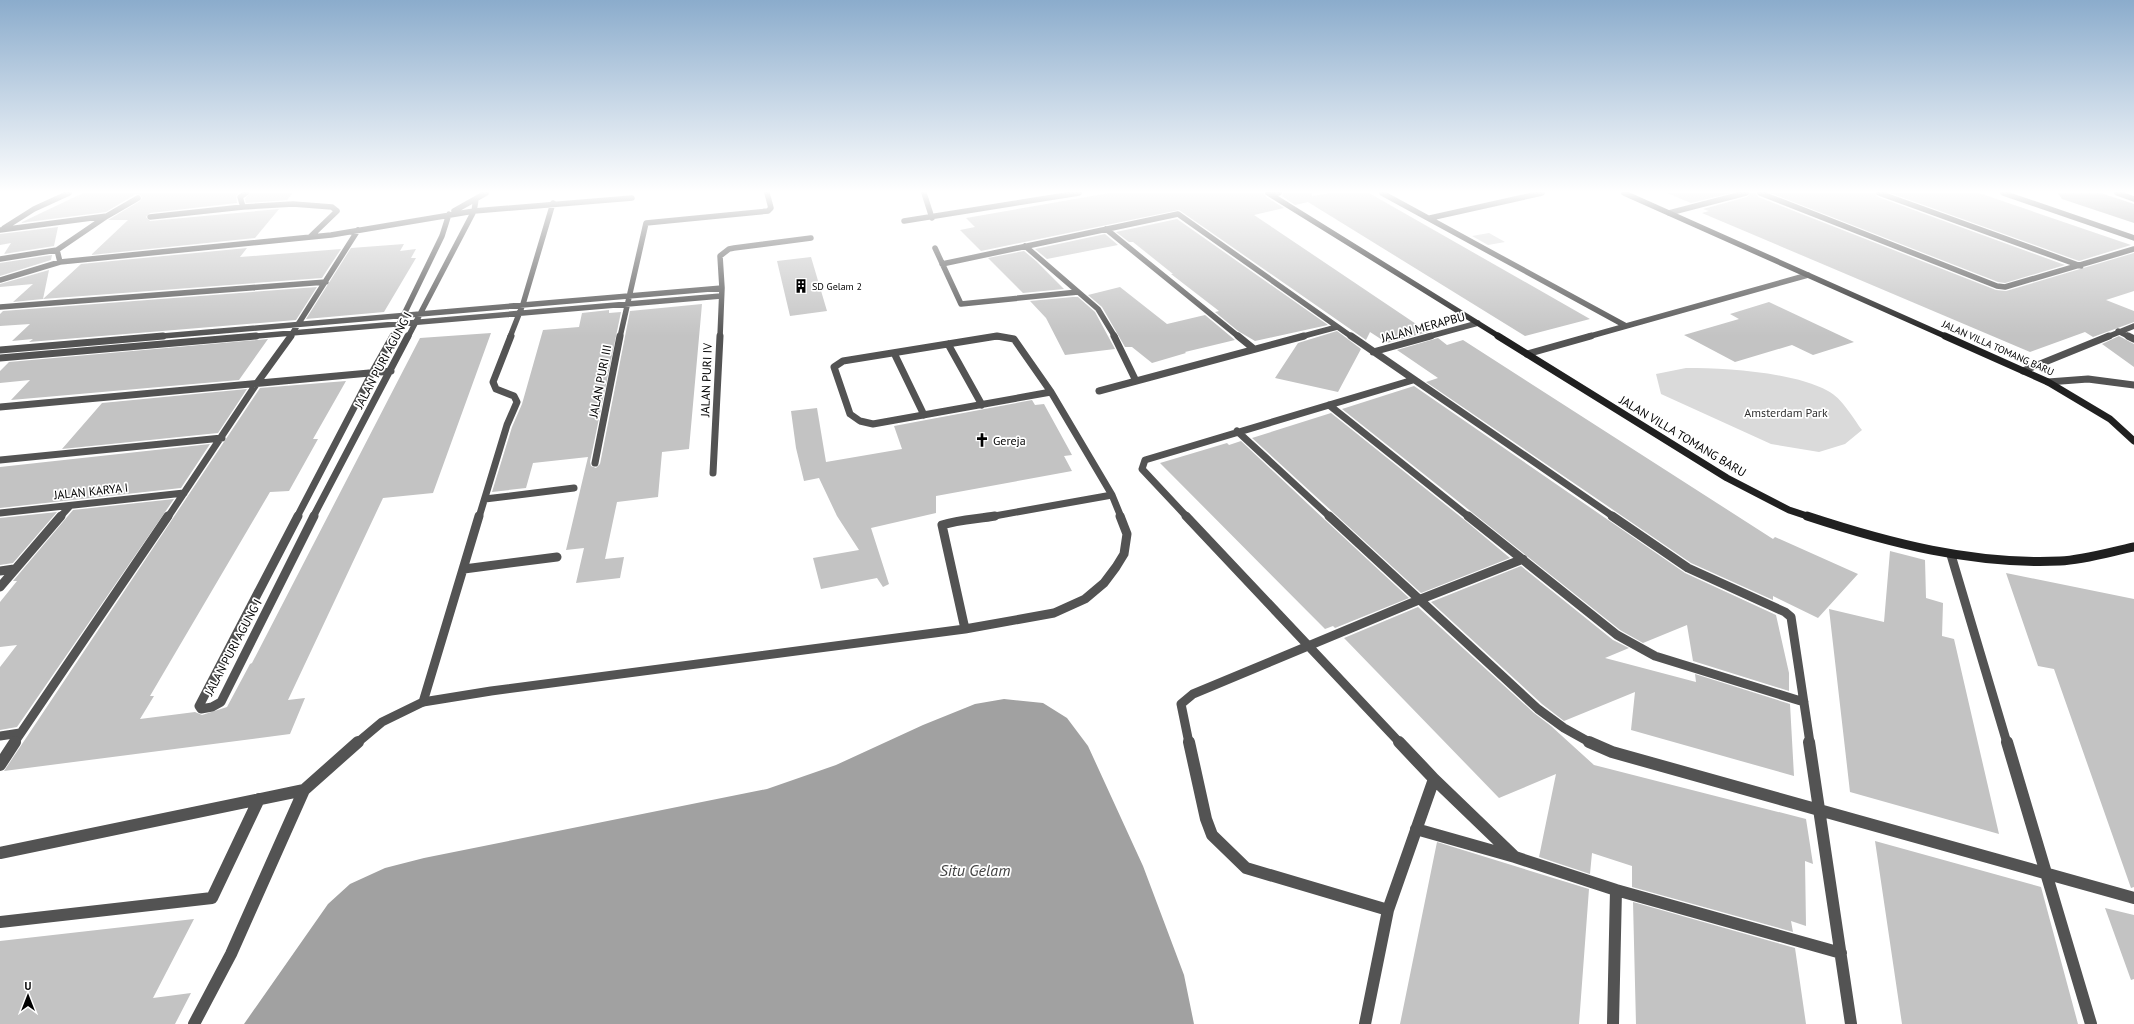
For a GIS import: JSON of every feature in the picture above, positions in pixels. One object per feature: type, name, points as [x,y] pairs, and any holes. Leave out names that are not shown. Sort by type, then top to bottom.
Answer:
[{"type":"street","points":[[0,259],[57,250],[71,241]]},
{"type":"street","points":[[0,280],[60,262],[272,241]]},
{"type":"street","points":[[0,766],[20,733],[222,438],[257,383],[293,333],[351,241]]},
{"type":"street","name":"JALAN PURI AGUNG I","points":[[440,241],[402,319],[372,373],[199,706],[201,709],[212,707],[221,702],[308,529],[422,314],[459,241]]},
{"type":"street","points":[[423,702],[507,425],[516,402],[514,396],[496,389],[493,382],[523,304],[542,241]]},
{"type":"street","name":"JALAN PURI III","points":[[595,463],[626,303],[642,241]]},
{"type":"street","points":[[0,358],[293,333],[402,319],[422,314],[523,304],[722,288],[720,256],[729,249],[790,241]]},
{"type":"street","points":[[942,264],[1050,241]]},
{"type":"street","points":[[1121,241],[1254,349]]},
{"type":"street","points":[[1216,241],[1413,380],[1688,568],[1785,612],[1791,617],[1851,1024]]},
{"type":"street","name":"JALAN VILLA TOMANG BARU","points":[[1346,241],[1727,478],[1789,510],[1864,535],[1951,555],[1999,561],[2061,561],[2134,547]]},
{"type":"street","points":[[1471,241],[1626,326]]},
{"type":"street","name":"JALAN VILLA TOMANG BARU","points":[[1731,241],[2048,382],[2110,419],[2134,441]]},
{"type":"street","points":[[1883,241],[2005,288],[2134,250]]},
{"type":"street","points":[[2012,241],[2081,266]]},
{"type":"street","points":[[1025,246],[1098,309],[1118,342],[1136,381]]},
{"type":"street","points":[[935,248],[962,304],[1078,292]]},
{"type":"street","points":[[57,250],[60,262]]},
{"type":"street","points":[[1527,354],[1808,275]]},
{"type":"street","points":[[0,307],[326,282]]},
{"type":"street","name":"JALAN PURI IV","points":[[713,472],[722,288]]},
{"type":"street","points":[[0,350],[298,325],[402,319],[417,322],[721,296]]},
{"type":"street","name":"JALAN MERAPBU","points":[[1373,352],[1478,323]]},
{"type":"street","points":[[2023,371],[2118,331],[2134,326]]},
{"type":"street","points":[[1099,391],[1337,327]]},
{"type":"street","points":[[2118,331],[2134,339]]},
{"type":"street","points":[[194,1024],[231,954],[304,790],[342,755],[382,722],[423,702],[499,690],[965,629],[1054,613],[1085,598],[1104,583],[1124,554],[1127,534],[1112,495],[1051,392],[1014,339],[997,336],[843,362],[834,367],[850,414],[860,421],[872,424],[1051,392]]},
{"type":"street","points":[[63,352],[70,344]]},
{"type":"street","points":[[948,344],[982,405]]},
{"type":"street","points":[[894,353],[924,415]]},
{"type":"street","points":[[0,407],[391,371]]},
{"type":"street","points":[[2048,382],[2088,379],[2134,385]]},
{"type":"street","points":[[1413,380],[1152,457],[1145,460],[1142,469],[1434,779],[1515,857]]},
{"type":"street","points":[[1329,404],[1617,636],[1655,656],[1804,702]]},
{"type":"street","points":[[1237,431],[1421,599],[1538,709],[1562,727],[1586,742],[1612,752],[2134,898]]},
{"type":"street","points":[[0,460],[222,438]]},
{"type":"street","points":[[485,499],[574,488]]},
{"type":"street","name":"JALAN KARYA I","points":[[0,513],[184,493]]},
{"type":"street","points":[[965,629],[942,525],[954,521],[962,522],[1112,495]]},
{"type":"street","points":[[0,587],[70,506]]},
{"type":"street","points":[[289,532],[308,529]]},
{"type":"street","points":[[1951,555],[2091,1024]]},
{"type":"street","points":[[464,569],[557,557]]},
{"type":"street","points":[[1388,910],[1246,868],[1212,835],[1206,819],[1181,704],[1193,694],[1421,599],[1523,559]]},
{"type":"street","points":[[0,571],[14,569]]},
{"type":"street","points":[[0,736],[20,733]]},
{"type":"street","points":[[1365,1024],[1388,910],[1434,779]]},
{"type":"street","points":[[0,853],[304,790]]},
{"type":"street","points":[[0,922],[212,898],[258,799]]},
{"type":"street","points":[[1416,829],[1515,857],[1616,890],[1841,953]]},
{"type":"street","points":[[1613,1024],[1616,890]]},
{"type":"green space","points":[[1481,241],[1505,242],[1488,245]]},
{"type":"green space","name":"Amsterdam Park","points":[[1686,368],[1739,370],[1797,379],[1833,394],[1847,409],[1862,430],[1845,444],[1819,452],[1771,444],[1661,394],[1656,374]]},
{"type":"water","name":"Situ Gelam","points":[[1004,699],[1043,703],[1067,718],[1088,746],[1143,866],[1184,975],[1194,1024],[244,1024],[328,904],[350,884],[385,868],[424,858],[767,789],[836,765],[923,725],[975,704]]},
{"type":"building","points":[[0,241],[55,241],[54,246],[4,254],[11,243],[0,245]]},
{"type":"building","points":[[106,241],[228,241],[91,255]]},
{"type":"building","points":[[971,241],[1030,241],[981,251]]},
{"type":"building","points":[[1073,241],[1113,241],[1118,245],[1047,259],[1035,249]]},
{"type":"building","points":[[1127,241],[1208,241],[1328,325],[1255,341],[1238,331],[1215,312],[1219,311],[1133,242]]},
{"type":"building","points":[[1223,241],[1292,241],[1428,332],[1387,343],[1370,332],[1366,340]]},
{"type":"building","points":[[1371,241],[1453,241],[1590,319],[1525,336]]},
{"type":"building","points":[[1768,241],[1870,241],[1996,290],[2006,291],[2134,253],[2134,291],[2106,300],[2134,311],[2134,322],[2093,337],[2085,332],[2030,352]]},
{"type":"building","points":[[1892,241],[1998,241],[2065,265],[2005,283],[1998,282]]},
{"type":"building","points":[[2023,241],[2119,241],[2131,245],[2079,261]]},
{"type":"building","points":[[404,244],[400,251],[416,249],[411,258],[416,258],[384,312],[306,319],[351,248]]},
{"type":"building","points":[[247,248],[240,257],[341,249],[322,278],[43,299],[81,264]]},
{"type":"building","points":[[1024,251],[1064,289],[1023,293],[988,258]]},
{"type":"building","points":[[52,255],[51,260],[0,276],[0,263]]},
{"type":"building","name":"SD Gelam 2","points":[[811,257],[827,311],[790,316],[777,261]]},
{"type":"building","points":[[49,270],[43,299],[13,302],[33,284],[0,287],[0,284]]},
{"type":"building","points":[[317,287],[296,320],[29,342],[33,339],[12,341],[30,324],[0,326],[0,314],[3,311]]},
{"type":"building","points":[[1120,287],[1167,324],[1205,315],[1235,340],[1185,352],[1186,353],[1152,363],[1132,347],[1125,347],[1102,307],[1088,295]]},
{"type":"building","points":[[1078,297],[1095,312],[1115,349],[1065,355],[1046,318],[1030,301]]},
{"type":"building","points":[[1769,302],[1854,342],[1813,355],[1792,345],[1735,362],[1684,335],[1739,319],[1730,314]]},
{"type":"building","points":[[702,304],[689,449],[662,452],[658,497],[617,502],[605,559],[624,557],[620,578],[576,583],[584,548],[566,550],[588,457],[533,463],[526,488],[492,492],[512,427],[522,404],[543,330],[579,327],[582,313],[609,310],[609,313],[621,312],[590,462],[591,466],[596,468],[600,464],[630,311]]},
{"type":"building","points":[[1337,331],[1361,349],[1338,392],[1275,378],[1298,343]]},
{"type":"building","points":[[491,333],[433,493],[383,498],[288,700],[305,698],[290,734],[4,771],[260,388],[346,381],[313,439],[318,439],[289,491],[270,492],[150,696],[154,696],[140,719],[195,712],[202,715],[227,707],[250,664],[252,663],[420,338]]},
{"type":"building","points":[[2119,336],[2134,344],[2134,367],[2102,344]]},
{"type":"building","points":[[1438,338],[1447,345],[1463,340],[1773,539],[1775,537],[1858,574],[1818,618],[1773,596],[1773,600],[1691,563],[1426,382],[1438,378],[1397,350]]},
{"type":"building","points":[[268,339],[239,380],[11,400],[30,380],[0,383],[0,371],[9,362]]},
{"type":"building","points":[[1414,386],[1685,573],[1776,615],[1789,673],[1789,691],[1693,661],[1687,625],[1643,643],[1620,630],[1342,409]]},
{"type":"building","points":[[247,389],[218,433],[62,449],[102,403]]},
{"type":"building","points":[[1032,400],[1035,405],[1044,404],[1072,455],[1064,456],[1072,471],[936,496],[936,513],[871,528],[889,584],[883,587],[877,578],[821,589],[813,558],[859,550],[837,516],[819,478],[804,481],[796,448],[791,411],[817,408],[826,462],[902,449],[894,426]]},
{"type":"building","points":[[1331,413],[1510,558],[1421,593],[1252,438]]},
{"type":"building","points":[[1241,441],[1409,598],[1335,628],[1333,626],[1325,629],[1160,463],[1227,443],[1229,445]]},
{"type":"building","points":[[210,444],[181,488],[0,508],[0,467]]},
{"type":"building","points":[[174,499],[17,727],[0,730],[0,667],[17,645],[0,647],[0,602],[17,581],[13,581],[73,510]]},
{"type":"building","points":[[57,512],[13,563],[0,565],[0,518]]},
{"type":"building","points":[[1890,551],[1925,560],[1926,598],[1943,603],[1942,636],[1954,639],[1999,834],[1850,792],[1829,609],[1884,622]]},
{"type":"building","points":[[1521,566],[1613,640],[1629,648],[1605,658],[1696,682],[1695,674],[1790,704],[1794,776],[1631,730],[1635,692],[1564,721],[1542,704],[1431,602]]},
{"type":"building","points":[[2006,573],[2134,599],[2134,887],[2131,888],[2054,669],[2038,666]]},
{"type":"building","points":[[1418,607],[1534,713],[1551,726],[1594,765],[1806,819],[1813,864],[1805,861],[1806,926],[1791,921],[1793,932],[1632,887],[1632,866],[1592,853],[1590,874],[1539,857],[1556,774],[1499,798],[1344,638]]},
{"type":"building","points":[[1875,841],[2041,887],[2078,1024],[1902,1024]]},
{"type":"building","points":[[1437,842],[1589,889],[1579,1024],[1400,1024]]},
{"type":"building","points":[[1633,902],[1795,948],[1806,1024],[1636,1024]]},
{"type":"building","points":[[2105,908],[2134,915],[2134,979],[2131,980]]},
{"type":"building","points":[[194,919],[153,998],[191,993],[175,1024],[0,1024],[0,941]]},
{"type":"place","name":"SD Gelam 2","points":[[801,286]]},
{"type":"place","name":"Gereja","points":[[982,440]]}]
